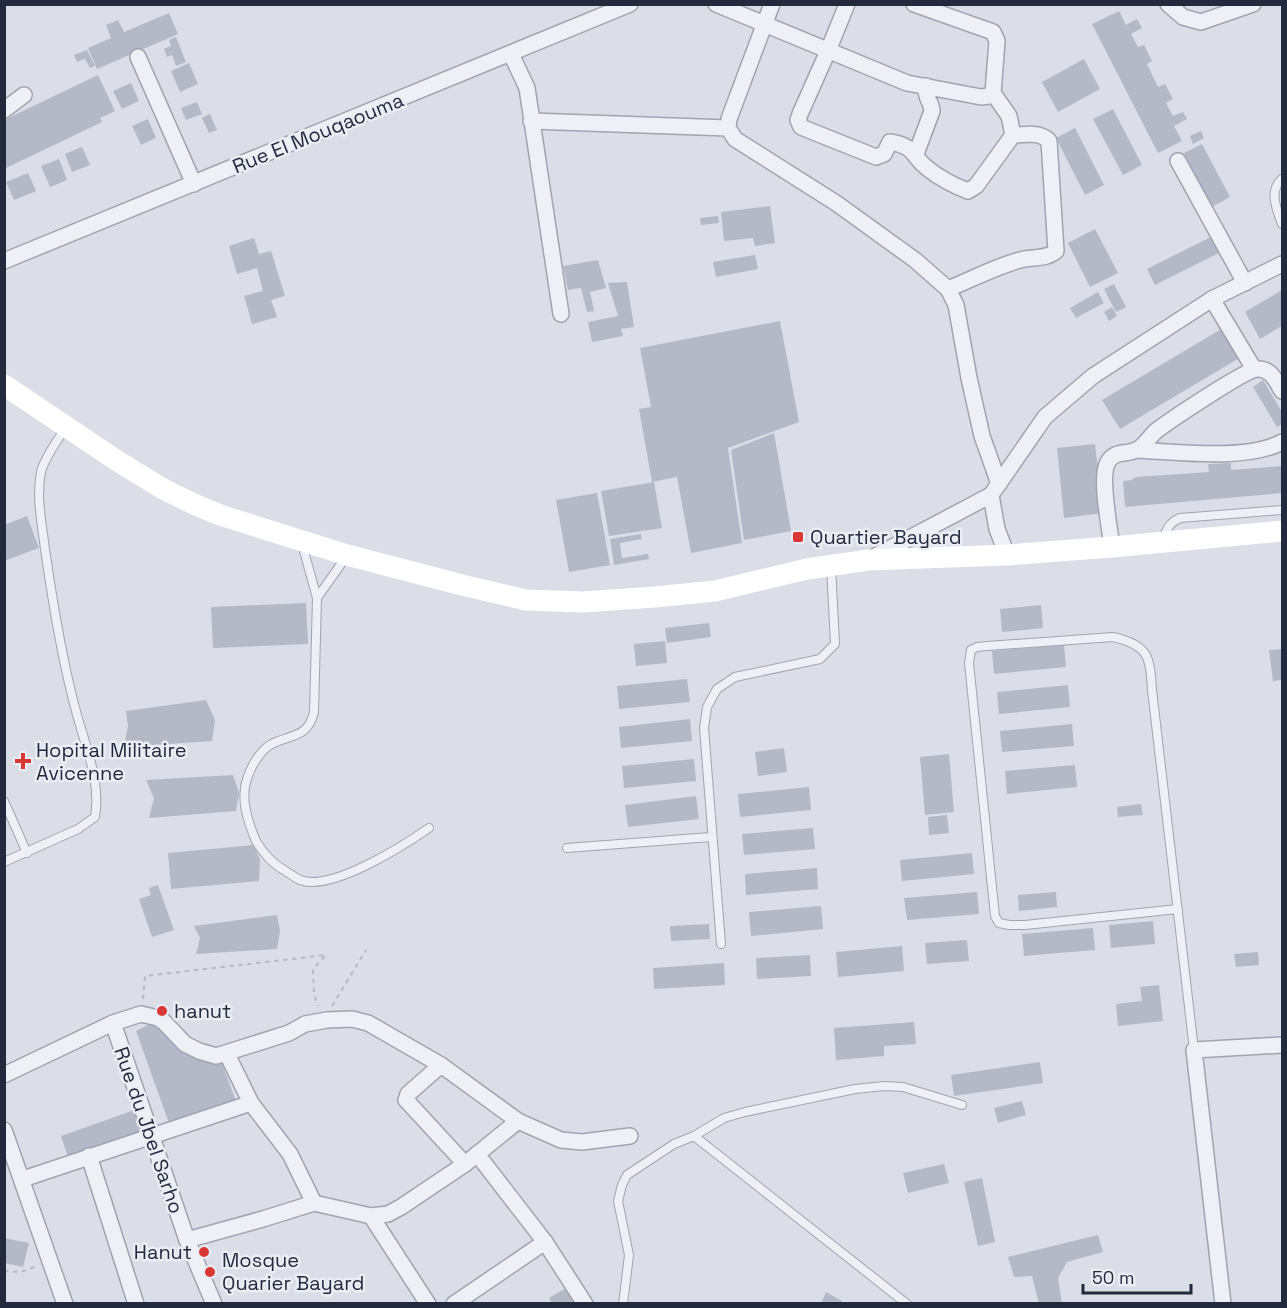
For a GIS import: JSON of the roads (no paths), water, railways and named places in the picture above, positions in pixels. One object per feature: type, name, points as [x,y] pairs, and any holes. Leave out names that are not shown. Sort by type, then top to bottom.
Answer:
[{"type":"main road","points":[[5,385],[119,462],[175,495],[220,515],[347,555],[526,600],[584,602],[716,591],[831,564],[868,560],[1008,555],[1112,548],[1282,531]]},
{"type":"street","name":"Rue El Mouqaouma","points":[[4,261],[630,4]]},
{"type":"street","points":[[716,4],[906,83],[981,97],[993,93]]},
{"type":"street","points":[[772,4],[729,118],[728,128],[735,139],[836,203],[915,260],[948,289],[956,305],[969,378],[995,489],[997,529],[1008,555]]},
{"type":"street","points":[[847,4],[800,114],[798,120],[801,127],[876,157],[884,154],[890,142],[912,150],[929,170],[968,191],[976,186],[1013,135],[1010,116],[993,93],[997,40],[993,32],[914,4]]},
{"type":"street","points":[[1168,4],[1183,17],[1201,22],[1253,4]]},
{"type":"street","points":[[511,54],[527,88],[561,314]]},
{"type":"street","points":[[138,57],[194,184]]},
{"type":"street","points":[[916,154],[932,111],[932,106],[926,98],[926,86]]},
{"type":"street","points":[[4,110],[24,95]]},
{"type":"street","points":[[531,121],[728,128]]},
{"type":"street","points":[[948,289],[1003,266],[1024,259],[1051,255],[1056,251],[1048,141],[1043,136],[1035,134],[1013,135]]},
{"type":"street","points":[[1178,161],[1245,283]]},
{"type":"street","points":[[868,560],[995,489],[1045,417],[1092,376],[1212,299],[1282,264]]},
{"type":"street","points":[[1212,299],[1254,369]]},
{"type":"street","points":[[1137,450],[1156,432],[1214,392],[1254,369],[1264,370],[1271,374],[1282,392]]},
{"type":"street","points":[[1112,548],[1104,477],[1108,461],[1117,453],[1137,450],[1231,453],[1259,450],[1282,442]]},
{"type":"street","points":[[4,1075],[113,1023],[141,1014],[158,1018],[185,1044],[216,1056],[289,1033],[305,1024],[352,1019],[368,1023],[441,1065],[518,1120],[561,1140],[572,1142],[630,1136]]},
{"type":"street","name":"Rue du Jbel Sarho","points":[[113,1023],[187,1240],[214,1304]]},
{"type":"street","points":[[1223,1304],[1194,1050],[1282,1045]]},
{"type":"street","points":[[227,1054],[250,1103],[290,1154],[314,1203]]},
{"type":"street","points":[[441,1065],[408,1094],[406,1100],[465,1164]]},
{"type":"street","points":[[23,1179],[250,1103]]},
{"type":"street","points":[[187,1240],[263,1220],[314,1203],[371,1216],[388,1214],[465,1164],[518,1120]]},
{"type":"street","points":[[4,1130],[65,1304]]},
{"type":"street","points":[[477,1154],[545,1242],[585,1304]]},
{"type":"street","points":[[89,1156],[136,1304]]},
{"type":"street","points":[[371,1216],[428,1304]]},
{"type":"street","points":[[454,1304],[545,1242]]},
{"type":"lane","points":[[593,20],[599,4]]},
{"type":"lane","points":[[1282,178],[1274,198],[1282,224]]},
{"type":"lane","points":[[4,862],[78,829],[95,817],[98,800],[96,781],[67,680],[57,629],[40,511],[39,485],[42,469],[66,426]]},
{"type":"lane","points":[[1161,543],[1169,525],[1180,518],[1282,510]]},
{"type":"lane","points":[[300,540],[317,598],[312,723],[303,732],[268,746],[256,760],[247,777],[244,791],[247,820],[258,844],[276,865],[301,880],[315,881],[346,875],[392,852],[429,828]]},
{"type":"lane","points":[[317,598],[347,555]]},
{"type":"lane","points":[[721,944],[704,728],[707,707],[717,689],[735,677],[820,659],[835,644],[831,564]]},
{"type":"lane","points":[[1178,909],[1025,925],[999,923],[995,915],[969,663],[971,651],[976,647],[1113,637],[1125,640],[1144,650],[1150,663],[1152,690],[1178,909],[1194,1050]]},
{"type":"lane","points":[[4,801],[27,853]]},
{"type":"lane","points":[[567,848],[711,837]]},
{"type":"lane","points":[[623,1304],[629,1255],[618,1201],[622,1185],[627,1175],[674,1144],[694,1136],[724,1118],[864,1088],[903,1087],[962,1104]]},
{"type":"lane","points":[[694,1136],[907,1304]]},
{"type":"place","name":"Quartier Bayard","points":[[798,537]]},
{"type":"place","name":"Hopital Militaire Avicenne","points":[[23,761]]},
{"type":"place","name":"hanut","points":[[162,1011]]},
{"type":"place","name":"Hanut","points":[[204,1252]]},
{"type":"place","name":"Mosque Quarier Bayard","points":[[210,1272]]}]
